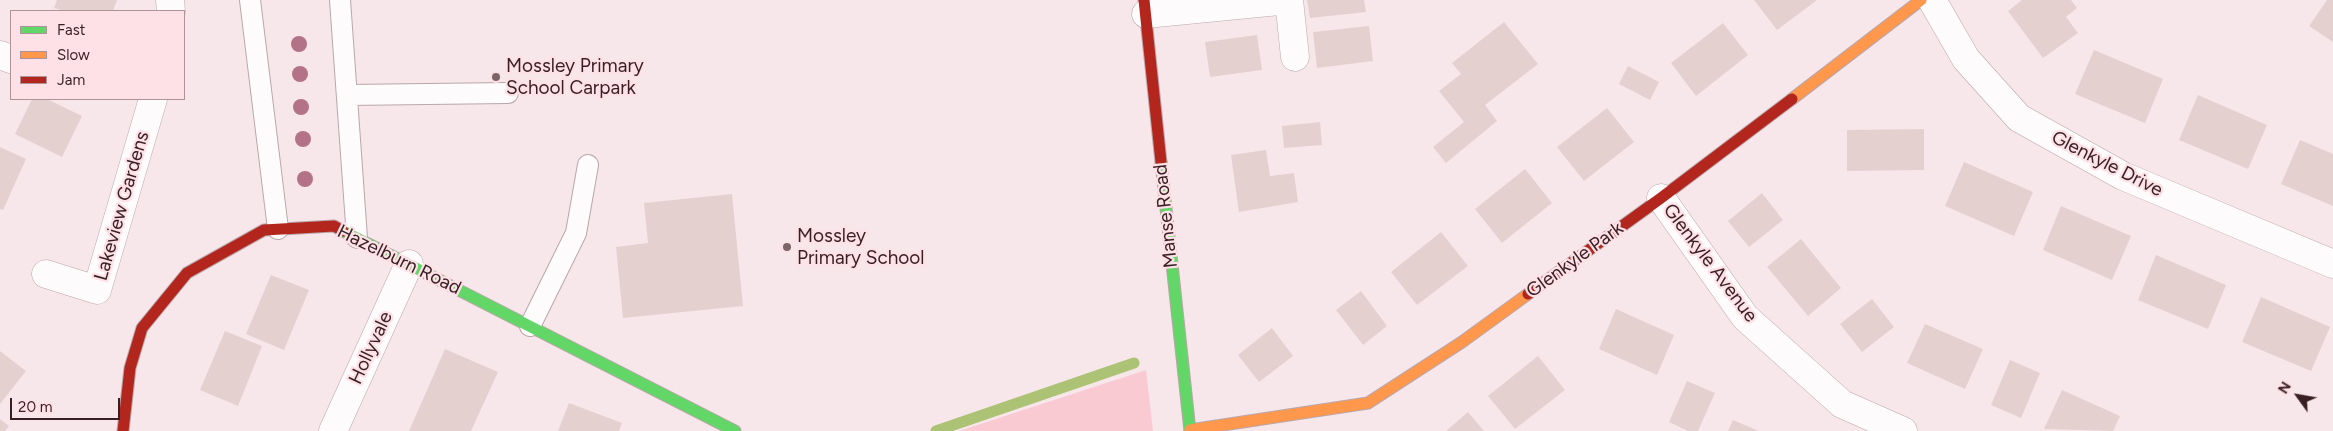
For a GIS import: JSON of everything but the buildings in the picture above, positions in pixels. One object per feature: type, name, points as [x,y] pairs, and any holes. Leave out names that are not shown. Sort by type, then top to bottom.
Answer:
[{"type":"street","points":[[1145,7],[1289,0],[1295,57]]},
{"type":"street","name":"Glenkyle Park","points":[[1190,430],[1368,403],[1462,342],[1661,198],[1921,0]]},
{"type":"street","name":"Glenkyle Drive","points":[[1932,0],[1966,60],[2019,118],[2123,176],[2333,264]]},
{"type":"street","name":"Manse Road","points":[[1145,7],[1190,430]]},
{"type":"street","name":"Lakeview Gardens","points":[[46,274],[97,290],[146,101]]},
{"type":"street","name":"Glenkyle Avenue","points":[[1661,198],[1746,317],[1842,404],[1904,431]]},
{"type":"street","name":"Hazelburn Road","points":[[123,431],[130,368],[142,328],[187,273],[264,230],[334,226],[530,326],[703,424],[735,431]]},
{"type":"street","name":"Hollyvale","points":[[333,431],[409,264]]},
{"type":"lane","points":[[250,0],[278,229]]},
{"type":"lane","points":[[340,0],[357,238]]},
{"type":"lane","points":[[347,96],[508,93]]},
{"type":"lane","points":[[530,326],[576,233],[588,165]]},
{"type":"shaded area","points":[[1146,370],[1153,431],[959,431]]},
{"type":"waterway","points":[[936,431],[1134,363]]},
{"type":"traffic: fast","points":[[1161,162],[1190,431]]},
{"type":"traffic: fast","points":[[343,231],[735,431]]},
{"type":"traffic: slow","points":[[1792,99],[1921,0]]},
{"type":"traffic: slow","points":[[1190,430],[1368,403],[1462,342],[1528,294]]},
{"type":"traffic: jam","points":[[1144,0],[1161,162]]},
{"type":"traffic: jam","points":[[1528,294],[1661,198],[1792,99]]},
{"type":"traffic: jam","points":[[123,431],[130,368],[142,328],[187,273],[264,230],[334,226],[343,231]]},
{"type":"place","name":"Mossley Primary School Carpark","points":[[496,77]]},
{"type":"place","name":"Mossley Primary School","points":[[787,247]]}]
